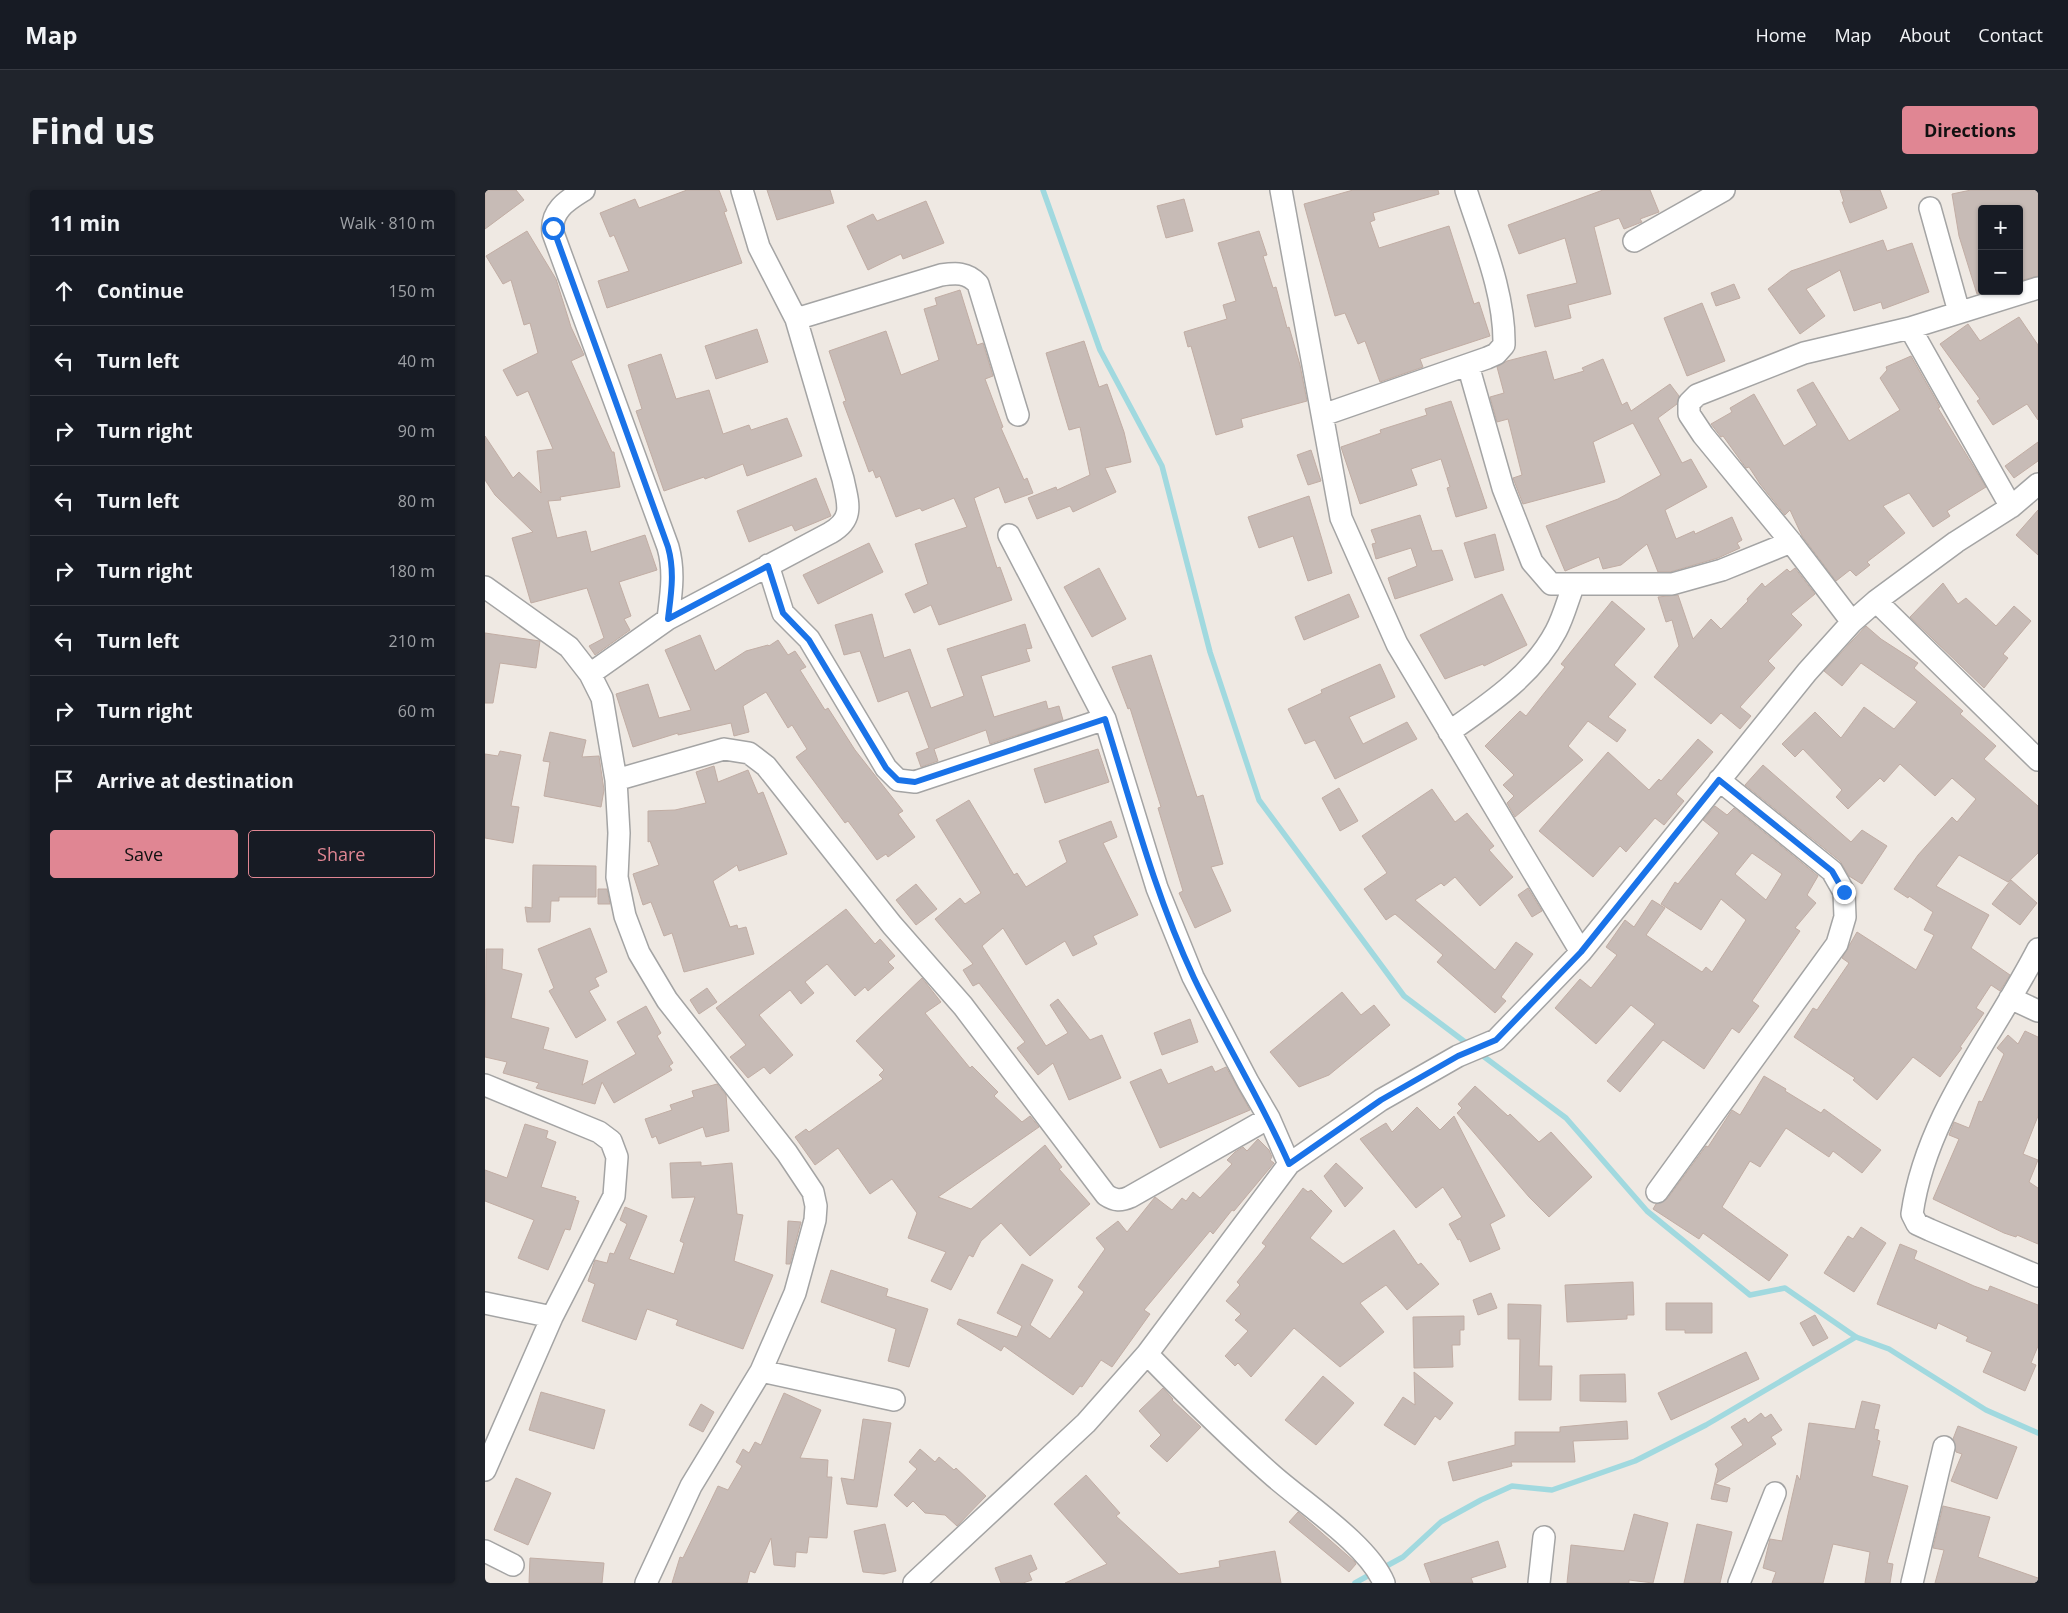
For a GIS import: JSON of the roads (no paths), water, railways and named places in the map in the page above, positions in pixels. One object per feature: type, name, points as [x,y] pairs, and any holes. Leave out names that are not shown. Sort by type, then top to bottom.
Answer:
[{"type":"street","points":[[584,190],[562,204],[556,216],[553,233],[668,547],[673,564],[673,584],[668,619]]},
{"type":"street","points":[[590,674],[668,619],[842,526],[846,520],[848,504],[843,478],[796,319],[759,248],[742,190]]},
{"type":"street","points":[[1281,190],[1341,518],[1397,644],[1581,952]]},
{"type":"street","points":[[1323,415],[1468,365],[1496,354],[1504,345],[1505,324],[1500,299],[1467,190]]},
{"type":"street","points":[[1634,241],[1724,190]]},
{"type":"street","points":[[1931,208],[1959,312]]},
{"type":"street","points":[[796,319],[941,275],[956,273],[970,276],[978,284],[1018,415]]},
{"type":"street","points":[[1852,622],[1791,542],[1703,435],[1689,414],[1689,403],[1697,394],[1803,353],[1910,328],[2038,288]]},
{"type":"street","points":[[1910,328],[2011,507]]},
{"type":"street","points":[[1468,365],[1503,488],[1532,562],[1551,584],[1671,584],[1722,570],[1791,542]]},
{"type":"street","points":[[914,1583],[1086,1423],[1147,1354],[1289,1164],[1381,1100],[1458,1056],[1496,1040],[1581,952],[1807,672],[1852,622],[1876,601],[1956,542],[2011,507],[2038,484]]},
{"type":"street","points":[[1009,535],[1105,719],[1157,888],[1193,977],[1269,1118],[1289,1164]]},
{"type":"street","points":[[768,566],[783,613],[809,640],[872,746],[886,768],[898,780],[915,782],[1105,719]]},
{"type":"street","points":[[1449,732],[1492,701],[1532,665],[1556,631],[1574,584]]},
{"type":"street","points":[[485,588],[569,647],[590,674],[602,698],[616,780],[619,833],[617,876],[625,916],[639,953],[667,1000],[787,1153],[813,1192],[815,1220],[795,1293],[761,1371],[691,1486],[646,1583]]},
{"type":"street","points":[[1876,601],[2038,760]]},
{"type":"street","points":[[616,780],[724,749],[749,753],[766,766],[892,926],[963,1006],[1106,1195],[1113,1200],[1122,1200],[1130,1197],[1269,1118]]},
{"type":"street","points":[[1657,1192],[1837,944],[1845,917],[1844,892],[1832,871],[1719,780]]},
{"type":"street","points":[[2038,949],[1943,1114],[1922,1172],[1912,1214],[1917,1224],[2038,1276]]},
{"type":"street","points":[[2010,998],[2038,1011]]},
{"type":"street","points":[[485,1085],[599,1132],[611,1141],[617,1157],[614,1196],[552,1318],[485,1470]]},
{"type":"street","points":[[485,1303],[552,1318]]},
{"type":"street","points":[[1147,1354],[1199,1408],[1270,1474],[1312,1507],[1377,1571]]},
{"type":"street","points":[[761,1371],[894,1400]]},
{"type":"street","points":[[1912,1583],[1944,1447]]},
{"type":"street","points":[[1739,1583],[1775,1493]]},
{"type":"street","points":[[1539,1583],[1544,1537]]},
{"type":"street","points":[[485,1551],[513,1565]]},
{"type":"waterway","points":[[1043,190],[1100,350],[1162,466],[1210,652],[1259,800],[1404,996],[1469,1045]]},
{"type":"waterway","points":[[1479,1053],[1566,1118],[1647,1211],[1750,1295],[1785,1288],[1856,1337],[1889,1349],[1986,1410],[2038,1433]]},
{"type":"waterway","points":[[1381,1569],[1403,1557],[1441,1522],[1481,1500],[1512,1486],[1552,1490],[1635,1461],[1706,1425],[1856,1337]]},
{"type":"waterway","points":[[1355,1583],[1373,1573]]}]
